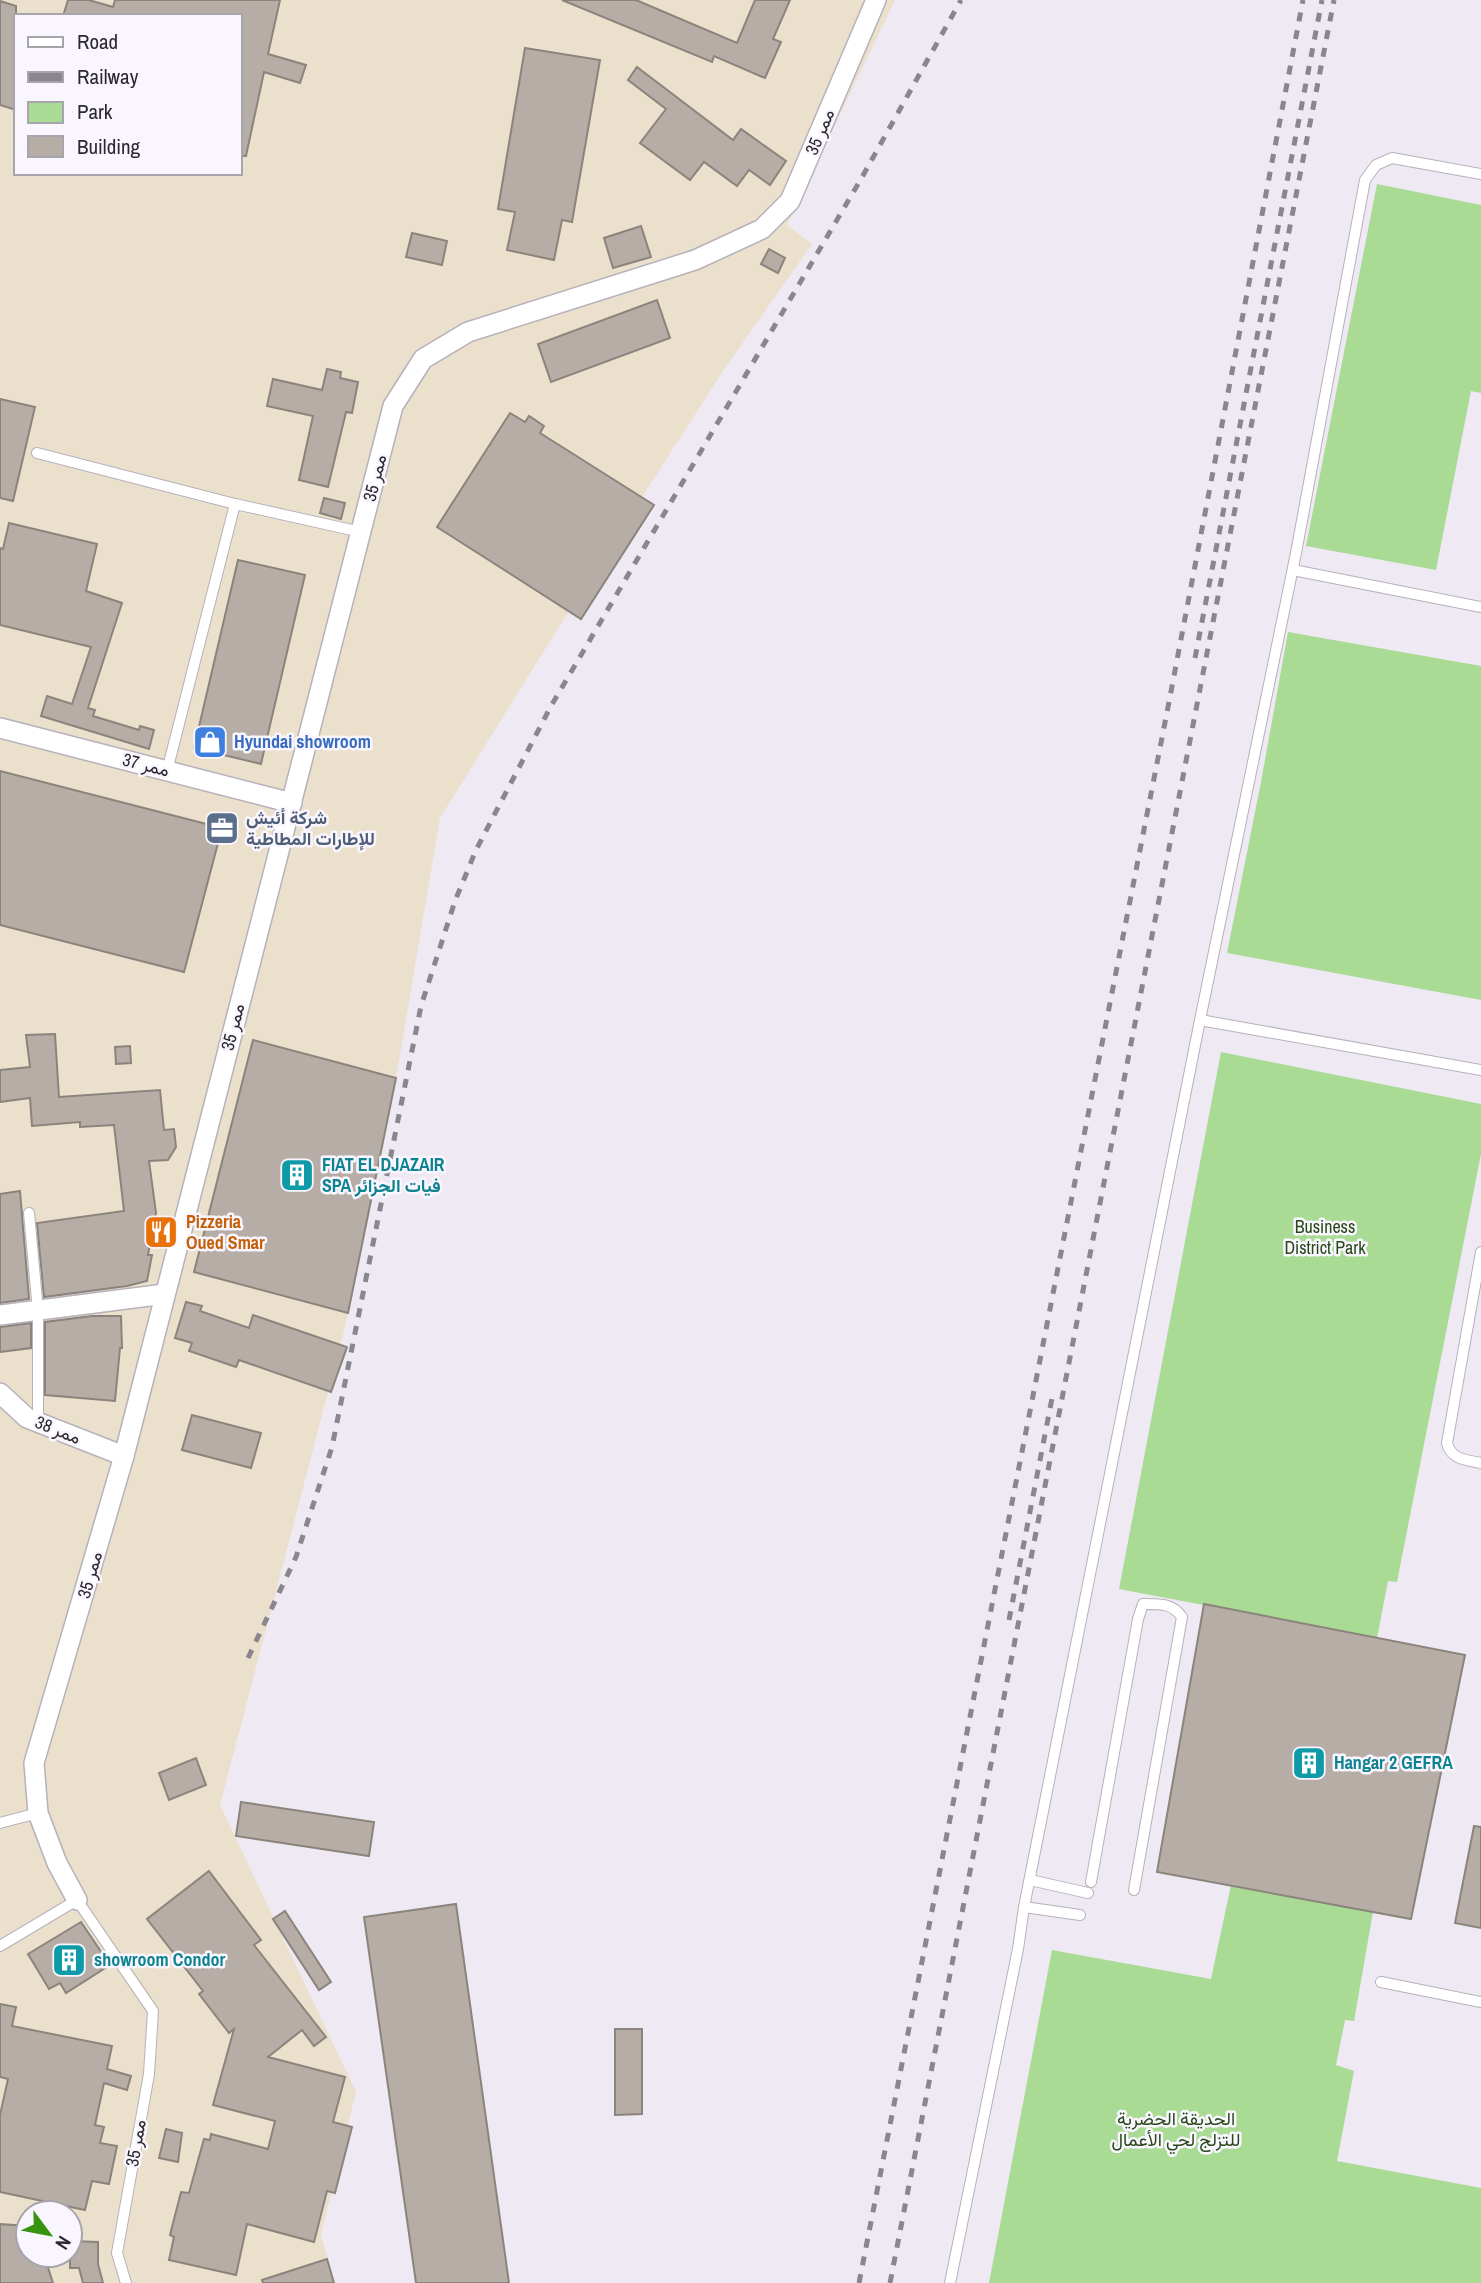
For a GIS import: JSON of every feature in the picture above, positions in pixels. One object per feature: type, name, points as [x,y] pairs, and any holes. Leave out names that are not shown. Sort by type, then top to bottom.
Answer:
[{"type":"street","name":"ممر 35","points":[[77,1900],[57,1863],[38,1813],[34,1763],[124,1456],[393,407],[423,359],[468,332],[695,260],[762,229],[790,201],[876,0]]},
{"type":"street","name":"ممر 37","points":[[0,728],[292,803]]},
{"type":"street","points":[[0,1315],[165,1294]]},
{"type":"street","name":"ممر 38","points":[[0,1393],[27,1418],[124,1456]]},
{"type":"lane","points":[[950,2283],[1200,1020],[1293,570],[1365,180],[1376,165],[1392,158],[1481,174]]},
{"type":"lane","points":[[37,453],[361,533]]},
{"type":"lane","points":[[167,771],[235,503]]},
{"type":"lane","points":[[1293,570],[1481,607]]},
{"type":"lane","points":[[1200,1020],[1481,1070]]},
{"type":"lane","points":[[29,1213],[38,1311],[38,1423]]},
{"type":"lane","points":[[1481,1252],[1447,1443],[1454,1456],[1481,1463]]},
{"type":"lane","points":[[1091,1882],[1138,1619],[1143,1604],[1165,1604],[1178,1611],[1182,1617],[1134,1890]]},
{"type":"lane","points":[[0,1823],[38,1813]]},
{"type":"lane","points":[[1030,1880],[1087,1893]]},
{"type":"lane","points":[[0,1946],[77,1900]]},
{"type":"lane","name":"ممر 35","points":[[77,1900],[153,2011],[149,2074],[117,2253],[126,2283]]},
{"type":"lane","points":[[1024,1907],[1080,1915]]},
{"type":"lane","points":[[1381,1982],[1481,2002]]},
{"type":"shaded area","points":[[0,0],[895,0],[787,225],[812,244],[725,368],[440,818],[396,1078],[344,1331],[220,1805],[356,2092],[321,2235],[335,2283],[0,2283]]},
{"type":"green space","points":[[1377,184],[1481,205],[1481,393],[1471,391],[1436,570],[1306,546]]},
{"type":"green space","points":[[1288,632],[1481,666],[1481,1000],[1227,953]]},
{"type":"green space","name":"Business District Park","points":[[1221,1052],[1481,1104],[1481,1154],[1397,1582],[1388,1581],[1377,1638],[1119,1589]]},
{"type":"green space","name":"الحديقة الحضرية للتزلج لحي الأعمال","points":[[1231,1885],[1373,1912],[1354,2021],[1345,2020],[1336,2065],[1354,2071],[1337,2161],[1481,2188],[1481,2283],[989,2283],[1052,1950],[1211,1979]]},
{"type":"building","points":[[68,0],[89,0],[113,7],[115,0],[280,0],[268,54],[306,65],[300,83],[264,72],[246,156],[242,156],[242,14],[64,14]]},
{"type":"building","points":[[562,0],[636,0],[737,43],[755,0],[790,0],[773,39],[781,42],[765,78],[714,56],[712,62]]},
{"type":"building","points":[[0,1],[16,6],[16,14],[14,109],[0,105]]},
{"type":"building","points":[[525,48],[600,60],[572,222],[562,220],[554,260],[507,250],[515,212],[498,209]]},
{"type":"building","points":[[637,67],[733,140],[741,129],[786,161],[770,185],[749,170],[737,186],[704,162],[690,180],[640,143],[666,109],[628,80]]},
{"type":"building","points":[[641,226],[651,257],[613,268],[604,238]]},
{"type":"building","points":[[412,233],[447,241],[442,265],[406,257]]},
{"type":"building","points":[[769,249],[785,258],[778,273],[761,264]]},
{"type":"building","points":[[657,300],[670,338],[551,382],[538,344]]},
{"type":"building","points":[[327,369],[341,372],[340,378],[358,382],[352,413],[346,412],[328,487],[299,480],[313,416],[267,406],[273,379],[322,390]]},
{"type":"building","points":[[0,399],[35,407],[13,501],[0,498]]},
{"type":"building","points":[[510,413],[525,422],[529,416],[544,426],[540,433],[654,505],[581,619],[437,527]]},
{"type":"building","points":[[324,498],[345,503],[341,519],[320,513]]},
{"type":"building","points":[[9,523],[97,544],[86,591],[122,603],[88,708],[95,710],[93,716],[139,730],[140,726],[154,730],[149,749],[41,716],[47,696],[72,704],[91,647],[0,625],[0,548],[3,549]]},
{"type":"building","points":[[238,560],[305,575],[261,764],[194,748]]},
{"type":"building","points":[[0,771],[222,828],[184,972],[0,925]]},
{"type":"building","points":[[55,1034],[59,1097],[160,1090],[164,1130],[174,1129],[176,1147],[168,1160],[149,1161],[156,1213],[148,1255],[152,1255],[147,1281],[44,1297],[37,1223],[124,1211],[114,1125],[80,1127],[80,1122],[32,1126],[30,1098],[0,1102],[0,1070],[30,1067],[26,1035]]},
{"type":"building","name":"FIAT EL DJAZAIR SPA فيات الجزائر","points":[[253,1040],[396,1078],[348,1313],[194,1272]]},
{"type":"building","points":[[130,1046],[131,1063],[116,1064],[115,1047]]},
{"type":"building","points":[[20,1191],[29,1299],[0,1303],[0,1194]]},
{"type":"building","points":[[186,1302],[202,1306],[200,1311],[249,1328],[253,1315],[347,1347],[331,1392],[239,1360],[236,1367],[189,1351],[192,1343],[175,1338]]},
{"type":"building","points":[[92,1316],[121,1316],[122,1348],[115,1401],[45,1395],[45,1322]]},
{"type":"building","points":[[31,1323],[31,1348],[0,1352],[0,1327]]},
{"type":"building","points":[[192,1415],[261,1433],[251,1468],[182,1450]]},
{"type":"building","name":"Hangar 2 GEFRA","points":[[1204,1604],[1465,1655],[1411,1919],[1157,1872]]},
{"type":"building","points":[[196,1758],[206,1785],[169,1800],[159,1773]]},
{"type":"building","points":[[241,1802],[374,1822],[369,1856],[236,1836]]},
{"type":"building","points":[[1474,1826],[1481,1827],[1481,1928],[1455,1923]]},
{"type":"building","points":[[209,1871],[261,1940],[254,1945],[326,2037],[314,2046],[302,2030],[268,2057],[345,2077],[333,2122],[352,2127],[335,2193],[327,2191],[314,2242],[247,2224],[236,2275],[169,2260],[174,2237],[170,2235],[181,2192],[189,2193],[204,2139],[210,2140],[211,2134],[268,2149],[275,2121],[213,2105],[234,2029],[229,2033],[199,1994],[203,1991],[147,1919]]},
{"type":"building","points":[[456,1904],[509,2283],[416,2283],[364,1917]]},
{"type":"building","points":[[285,1911],[331,1982],[319,1990],[273,1919]]},
{"type":"building","name":"showroom Condor","points":[[81,1922],[110,1965],[66,1993],[60,1983],[49,1989],[28,1954]]},
{"type":"building","points":[[0,2004],[16,2007],[12,2026],[112,2046],[107,2069],[131,2076],[127,2090],[104,2083],[95,2125],[104,2127],[100,2143],[117,2146],[109,2184],[92,2181],[85,2210],[84,2199],[33,2199],[0,2192],[0,2115],[8,2079],[0,2077]]},
{"type":"building","points":[[615,2029],[642,2029],[642,2114],[615,2115]]},
{"type":"building","points":[[166,2129],[182,2133],[178,2162],[159,2158]]},
{"type":"building","points":[[0,2224],[14,2225],[14,2269],[48,2269],[53,2283],[0,2283]]},
{"type":"building","points":[[84,2242],[98,2242],[98,2264],[103,2283],[83,2283],[79,2269],[84,2269]]},
{"type":"building","points":[[327,2259],[334,2283],[263,2283],[262,2280]]},
{"type":"railway","points":[[248,1658],[296,1557],[332,1447],[421,1006],[455,901],[476,850],[551,706],[861,179],[961,0]]},
{"type":"railway","points":[[859,2283],[1169,702],[1303,0]]},
{"type":"railway","points":[[1195,658],[1322,0]]},
{"type":"railway","points":[[890,2283],[1334,0]]},
{"type":"railway","points":[[1009,1620],[1053,1393]]},
{"type":"place","name":"Hyundai showroom","points":[[210,742]]},
{"type":"place","name":"شركة أئيش للإطارات المطاطية","points":[[222,828]]},
{"type":"place","name":"FIAT EL DJAZAIR SPA فيات الجزائر","points":[[297,1175]]},
{"type":"place","name":"Pizzeria Oued Smar","points":[[161,1232]]},
{"type":"place","name":"Hangar 2 GEFRA","points":[[1309,1763]]},
{"type":"place","name":"showroom Condor","points":[[69,1960]]}]
